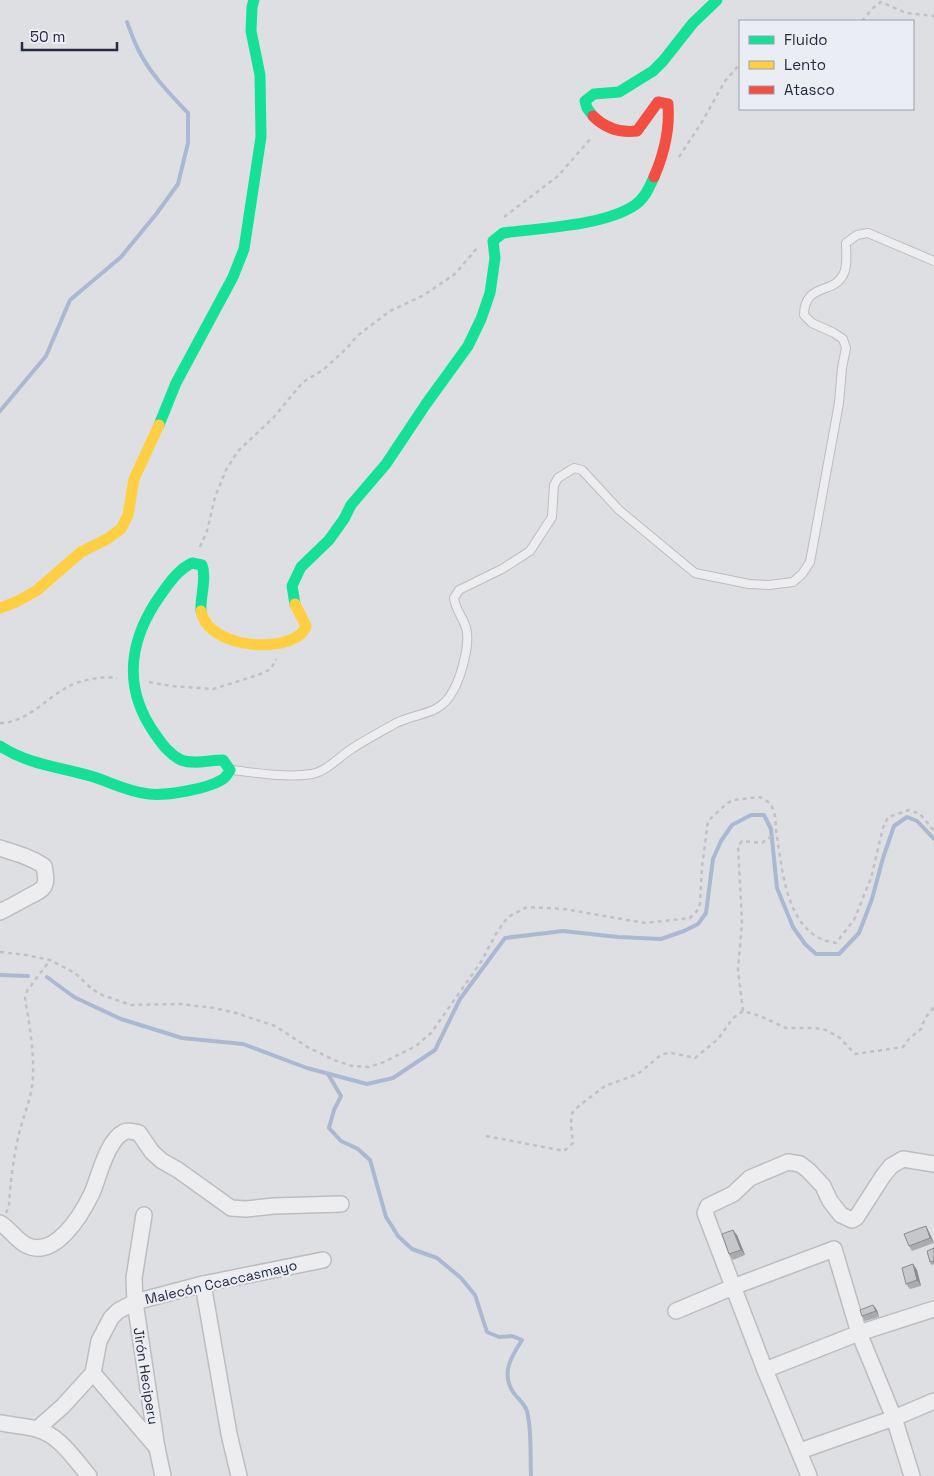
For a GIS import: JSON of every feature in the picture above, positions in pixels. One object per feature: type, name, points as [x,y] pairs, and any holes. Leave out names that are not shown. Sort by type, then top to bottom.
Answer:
[{"type":"street","points":[[0,608],[36,591],[81,552],[107,539],[121,529],[128,515],[137,471],[153,440],[176,383],[233,277],[244,249],[261,137],[260,75],[251,30],[254,0]]},
{"type":"street","points":[[0,746],[23,759],[48,767],[91,776],[148,794],[192,788],[222,779],[230,770],[223,760],[185,761],[173,756],[150,728],[136,697],[133,672],[134,652],[143,623],[170,582],[188,565],[195,562],[202,565],[204,570],[200,602],[203,617],[207,626],[218,634],[232,642],[248,644],[274,643],[298,637],[304,632],[306,626],[293,601],[292,586],[302,567],[329,540],[344,520],[351,505],[386,464],[468,346],[481,319],[490,293],[495,258],[493,241],[503,233],[584,223],[622,212],[636,204],[648,191],[659,165],[667,134],[668,104],[658,102],[637,131],[626,132],[604,125],[591,115],[585,101],[596,93],[623,90],[627,85],[653,71],[689,27],[717,0]]},
{"type":"street","points":[[0,848],[36,861],[44,866],[46,876],[46,884],[39,893],[0,912]]},
{"type":"street","points":[[1,1223],[26,1246],[38,1248],[54,1244],[62,1237],[84,1208],[107,1152],[118,1137],[127,1131],[139,1133],[152,1152],[162,1161],[178,1170],[231,1208],[246,1209],[274,1206],[341,1204]]},
{"type":"street","points":[[810,1476],[765,1370],[705,1213],[708,1206],[726,1199],[750,1178],[788,1162],[800,1164],[823,1186],[830,1201],[841,1215],[852,1220],[856,1218],[891,1166],[903,1160],[934,1164]]},
{"type":"street","name":"Jirón Heciperu","points":[[144,1215],[134,1278],[135,1302],[161,1473]]},
{"type":"street","points":[[676,1312],[733,1287],[834,1249],[859,1333],[894,1418],[912,1476]]},
{"type":"street","name":"Malecón Ccaccasmayo","points":[[93,1372],[99,1342],[111,1318],[118,1311],[135,1302],[203,1284],[323,1260]]},
{"type":"street","points":[[203,1284],[239,1476]]},
{"type":"street","points":[[765,1370],[859,1333],[934,1309]]},
{"type":"street","points":[[37,1429],[63,1406],[93,1372],[157,1448]]},
{"type":"street","points":[[800,1451],[934,1402]]},
{"type":"street","points":[[0,1424],[37,1429],[50,1434],[61,1443],[89,1476]]},
{"type":"lane","points":[[230,770],[295,776],[314,773],[325,768],[352,748],[396,723],[442,707],[453,691],[462,667],[467,643],[466,626],[456,609],[454,598],[459,590],[502,569],[530,551],[552,517],[554,485],[558,478],[574,468],[582,470],[619,510],[695,572],[749,584],[769,585],[793,582],[802,574],[810,562],[839,403],[846,348],[843,340],[834,333],[812,323],[804,315],[804,305],[811,295],[838,282],[844,276],[846,243],[857,235],[868,233],[934,261]]},
{"type":"path","points":[[863,20],[881,2],[906,14],[934,16]]},
{"type":"path","points":[[675,163],[702,122],[725,81],[739,65]]},
{"type":"path","points":[[493,241],[496,229],[506,214],[558,176],[604,125]]},
{"type":"path","points":[[195,562],[207,531],[214,497],[226,470],[238,451],[273,418],[304,382],[323,370],[357,336],[390,311],[424,295],[455,274],[479,246]]},
{"type":"path","points":[[0,952],[26,954],[50,960],[75,973],[92,989],[102,995],[131,1004],[180,1004],[236,1013],[275,1026],[309,1048],[334,1060],[352,1066],[369,1067],[384,1062],[416,1046],[431,1033],[481,962],[497,932],[508,917],[527,907],[564,909],[645,923],[690,918],[697,911],[700,904],[708,821],[711,816],[733,800],[760,797],[770,804],[774,811],[776,836],[789,900],[800,922],[822,941],[836,943],[854,920],[871,878],[883,828],[888,817],[909,810],[920,814],[934,831]]},
{"type":"path","points":[[743,1011],[738,970],[742,922],[738,846],[742,841],[762,843],[768,838],[776,836]]},
{"type":"path","points":[[1,1223],[9,1206],[16,1152],[20,1131],[30,1101],[33,1075],[32,1046],[25,998],[27,991],[50,960]]},
{"type":"path","points":[[486,1136],[564,1151],[573,1143],[572,1113],[580,1105],[605,1086],[638,1074],[662,1054],[672,1053],[695,1058],[718,1039],[732,1018],[743,1011],[760,1016],[786,1028],[826,1030],[840,1038],[855,1054],[903,1047],[921,1029],[925,1018],[934,1007]]},
{"type":"building","points":[[926,1226],[930,1238],[909,1246],[904,1234]]},
{"type":"building","points":[[733,1230],[741,1250],[729,1254],[722,1234]]},
{"type":"building","points":[[934,1248],[934,1261],[930,1262],[927,1251]]},
{"type":"building","points":[[913,1264],[917,1280],[906,1284],[902,1268]]},
{"type":"building","points":[[873,1305],[876,1311],[862,1316],[860,1310]]},
{"type":"waterway","points":[[0,411],[46,356],[70,300],[121,257],[178,184],[188,143],[188,113],[149,68],[137,48],[127,22]]},
{"type":"waterway","points":[[47,977],[74,997],[121,1019],[182,1038],[243,1044],[307,1068],[367,1084],[393,1078],[435,1050],[460,999],[505,938],[563,931],[618,937],[661,939],[698,924],[706,913],[713,859],[721,841],[732,825],[751,815],[764,815],[771,829],[777,888],[793,927],[805,944],[816,954],[839,954],[859,933],[872,899],[894,826],[907,817],[917,821],[934,839]]},
{"type":"waterway","points":[[0,975],[28,976]]},
{"type":"waterway","points":[[328,1074],[341,1096],[334,1110],[329,1128],[341,1141],[358,1149],[370,1160],[386,1217],[398,1236],[412,1249],[437,1258],[461,1278],[475,1295],[487,1332],[499,1337],[512,1336],[522,1340],[511,1359],[508,1378],[513,1392],[526,1408],[529,1419],[531,1476]]},
{"type":"traffic: fast","points":[[159,425],[176,383],[233,277],[244,249],[261,137],[260,75],[251,31],[254,0]]},
{"type":"traffic: fast","points":[[593,116],[587,108],[585,101],[594,94],[619,92],[653,71],[693,23],[717,0]]},
{"type":"traffic: fast","points":[[295,604],[292,586],[301,567],[329,540],[344,519],[351,505],[386,464],[468,346],[481,319],[490,293],[495,258],[493,241],[503,233],[589,222],[622,212],[635,205],[641,199],[654,177]]},
{"type":"traffic: fast","points":[[0,746],[34,762],[94,777],[142,793],[166,794],[187,791],[208,786],[223,779],[230,770],[223,760],[186,761],[177,758],[166,749],[144,716],[137,698],[134,680],[137,644],[151,610],[175,576],[192,563],[202,565],[203,570],[204,582],[201,611]]},
{"type":"traffic: slow","points":[[0,608],[36,591],[81,552],[107,539],[121,529],[128,515],[134,479],[159,425]]},
{"type":"traffic: slow","points":[[201,611],[207,625],[220,635],[235,641],[271,644],[287,641],[299,635],[306,626],[295,604]]},
{"type":"traffic: jam","points":[[593,116],[613,129],[637,131],[658,102],[668,104],[666,141],[654,177]]}]
